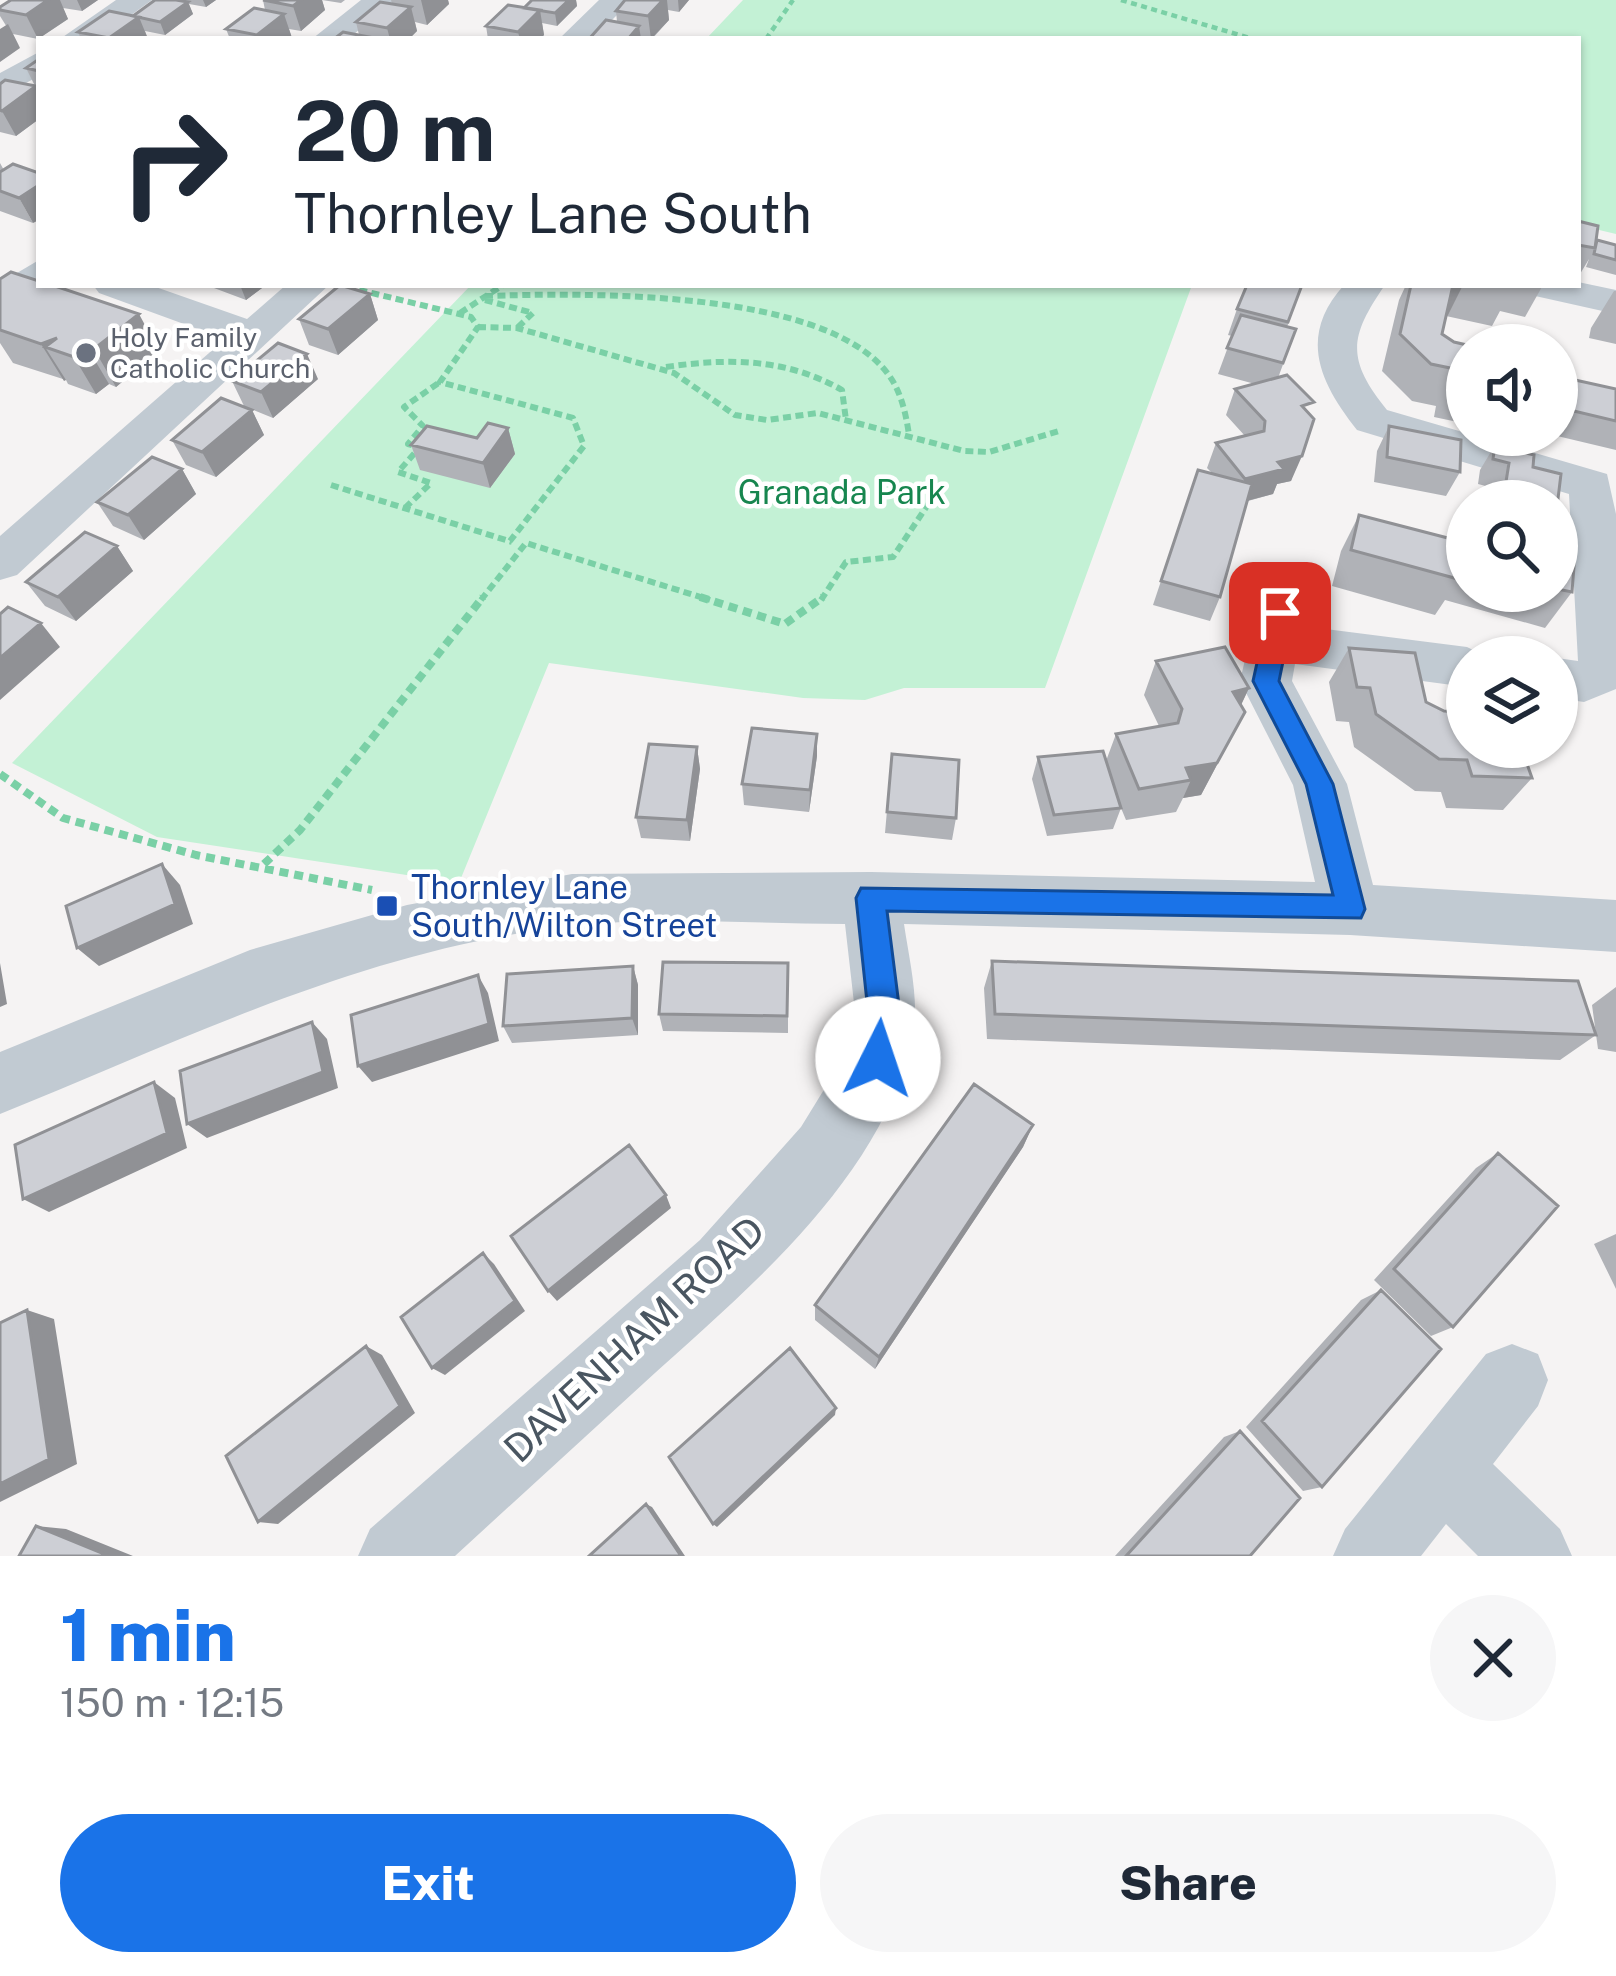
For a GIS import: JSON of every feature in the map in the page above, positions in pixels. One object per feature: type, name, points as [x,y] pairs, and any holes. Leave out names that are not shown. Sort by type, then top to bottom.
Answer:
[{"type":"street","points":[[81,36],[137,0]]},
{"type":"street","points":[[332,36],[380,0]]},
{"type":"street","points":[[578,36],[617,0]]},
{"type":"street","points":[[0,87],[36,64]]},
{"type":"street","points":[[0,244],[36,258]]},
{"type":"street","points":[[0,302],[36,274]]},
{"type":"street","points":[[120,288],[253,335]]},
{"type":"street","points":[[0,563],[306,288]]},
{"type":"street","points":[[1362,288],[1344,305],[1331,349],[1353,398],[1372,420],[1604,485],[1604,672],[1586,691]]},
{"type":"street","points":[[1550,288],[1616,302]]},
{"type":"street","points":[[1286,583],[1266,681],[1320,784],[1351,909]]},
{"type":"street","points":[[1274,642],[1446,664]]},
{"type":"street","points":[[0,1084],[250,978],[407,931],[572,900],[871,898],[1351,909],[1616,926]]},
{"type":"street","name":"DAVENHAM ROAD","points":[[397,1556],[724,1264],[770,1216],[861,1094],[878,1059],[885,1021],[871,898]]},
{"type":"street","points":[[1372,1556],[1512,1380]]},
{"type":"street","points":[[1442,1467],[1533,1556]]},
{"type":"path","points":[[768,36],[793,0]]},
{"type":"path","points":[[1121,0],[1243,36]]},
{"type":"path","points":[[353,288],[460,314],[478,327],[517,328],[674,373],[735,415],[767,419],[818,413],[988,452],[1059,430]]},
{"type":"path","points":[[460,314],[499,288]]},
{"type":"path","points":[[484,298],[608,291],[665,297],[830,336],[850,343],[884,369],[908,435]]},
{"type":"path","points":[[484,298],[533,313],[517,328]]},
{"type":"path","points":[[405,508],[431,483],[398,472],[421,447],[408,444],[423,426],[404,407],[440,382],[478,327]]},
{"type":"path","points":[[658,368],[739,357],[809,374],[842,390],[846,420]]},
{"type":"path","points":[[440,382],[573,418],[584,446],[510,541]]},
{"type":"path","points":[[331,485],[785,624],[803,620],[819,606],[846,562],[893,556],[922,521],[938,491]]},
{"type":"path","points":[[264,864],[300,830],[526,543]]},
{"type":"path","points":[[0,774],[63,818],[196,855],[264,864],[402,895],[407,931]]},
{"type":"green space","points":[[743,0],[1616,0],[1616,234],[1581,226],[1581,36],[709,36]]},
{"type":"green space","name":"Granada Park","points":[[468,288],[1191,288],[1045,688],[904,688],[865,700],[803,698],[549,663],[459,883],[157,837],[12,763]]},
{"type":"building","points":[[11,0],[48,0],[26,15],[0,10]]},
{"type":"building","points":[[155,0],[188,2],[160,22],[133,16]]},
{"type":"building","points":[[263,0],[301,0],[293,6]]},
{"type":"building","points":[[532,0],[569,0],[555,13],[524,8]]},
{"type":"building","points":[[625,0],[663,0],[648,16],[616,11]]},
{"type":"building","points":[[380,2],[411,7],[387,28],[356,22]]},
{"type":"building","points":[[508,5],[540,10],[518,32],[486,26]]},
{"type":"building","points":[[254,8],[284,14],[257,35],[226,29]]},
{"type":"building","points":[[109,11],[139,17],[112,36],[78,32]]},
{"type":"building","points":[[606,20],[639,26],[631,36],[592,36]]},
{"type":"building","points":[[5,80],[36,86],[2,111],[0,84]]},
{"type":"building","points":[[13,164],[36,172],[36,187],[19,198],[0,191],[0,172]]},
{"type":"building","points":[[1581,222],[1598,226],[1595,248],[1581,246]]},
{"type":"building","points":[[1597,240],[1616,245],[1616,260],[1594,254]]},
{"type":"building","points":[[11,272],[36,280],[36,288],[61,288],[139,314],[94,349],[87,347],[74,357],[45,347],[57,338],[41,344],[0,330],[0,279]]},
{"type":"building","points":[[336,288],[370,294],[328,329],[299,319]]},
{"type":"building","points":[[1246,288],[1301,288],[1288,322],[1237,309]]},
{"type":"building","points":[[1410,288],[1452,288],[1442,334],[1446,337],[1446,367],[1431,364],[1400,334]]},
{"type":"building","points":[[1241,315],[1296,329],[1283,363],[1227,348]]},
{"type":"building","points":[[278,343],[307,354],[261,392],[232,381]]},
{"type":"building","points":[[1287,375],[1314,402],[1302,406],[1314,419],[1302,456],[1278,462],[1284,469],[1245,479],[1216,443],[1264,431],[1265,421],[1235,389]]},
{"type":"building","points":[[1578,381],[1616,389],[1616,421],[1578,412]]},
{"type":"building","points":[[221,398],[252,410],[202,452],[172,440]]},
{"type":"building","points":[[488,423],[508,428],[483,463],[411,445],[427,426],[477,438]]},
{"type":"building","points":[[1389,426],[1446,437],[1446,456],[1460,456],[1460,472],[1387,457]]},
{"type":"building","points":[[1534,456],[1533,467],[1561,474],[1560,480],[1506,480],[1509,463],[1493,459]]},
{"type":"building","points":[[152,457],[182,469],[128,515],[97,502]]},
{"type":"building","points":[[1198,470],[1252,484],[1220,597],[1161,581]]},
{"type":"building","points":[[1359,515],[1446,538],[1446,576],[1351,550]]},
{"type":"building","points":[[85,532],[117,546],[58,597],[26,582]]},
{"type":"building","points":[[8,607],[41,623],[0,658],[0,614]]},
{"type":"building","points":[[1225,647],[1249,688],[1233,692],[1245,712],[1217,763],[1186,768],[1191,780],[1139,789],[1116,734],[1178,723],[1182,709],[1156,661]]},
{"type":"building","points":[[1349,648],[1415,653],[1426,702],[1446,711],[1446,759],[1376,714],[1370,688],[1357,687]]},
{"type":"building","points":[[752,728],[817,734],[810,790],[742,784]]},
{"type":"building","points":[[649,744],[697,747],[687,820],[636,817]]},
{"type":"building","points":[[1103,751],[1121,808],[1054,815],[1038,757]]},
{"type":"building","points":[[892,754],[959,760],[956,818],[887,812]]},
{"type":"building","points":[[1470,768],[1528,768],[1532,778],[1472,776]]},
{"type":"building","points":[[162,864],[175,904],[77,948],[66,906]]},
{"type":"building","points":[[992,961],[1578,981],[1596,1035],[995,1014]]},
{"type":"building","points":[[663,962],[788,963],[787,1016],[659,1014]]},
{"type":"building","points":[[633,966],[632,1018],[503,1026],[507,974]]},
{"type":"building","points":[[478,975],[489,1024],[358,1066],[351,1015]]},
{"type":"building","points":[[312,1022],[323,1072],[187,1124],[180,1071]]},
{"type":"building","points":[[154,1082],[167,1133],[23,1199],[15,1145]]},
{"type":"building","points":[[974,1084],[1033,1125],[879,1357],[815,1305]]},
{"type":"building","points":[[629,1145],[666,1195],[548,1291],[511,1236]]},
{"type":"building","points":[[1498,1153],[1558,1206],[1453,1327],[1394,1269]]},
{"type":"building","points":[[483,1253],[515,1301],[432,1368],[401,1317]]},
{"type":"building","points":[[1381,1290],[1441,1349],[1322,1487],[1262,1421]]},
{"type":"building","points":[[27,1310],[49,1459],[0,1484],[0,1323]]},
{"type":"building","points":[[366,1346],[400,1406],[258,1522],[226,1456]]},
{"type":"building","points":[[790,1348],[836,1408],[713,1524],[669,1457]]},
{"type":"building","points":[[1240,1431],[1300,1498],[1250,1556],[1126,1556]]},
{"type":"building","points":[[646,1504],[681,1556],[589,1556]]},
{"type":"building","points":[[36,1526],[109,1556],[19,1556]]},
{"type":"place","name":"Holy Family Catholic Church","points":[[86,353]]},
{"type":"place","name":"Thornley Lane South/Wilton Street","points":[[387,906]]},
{"type":"route","points":[[878,1059],[885,1021],[871,898],[1351,909],[1320,784],[1266,681],[1280,613]]}]
